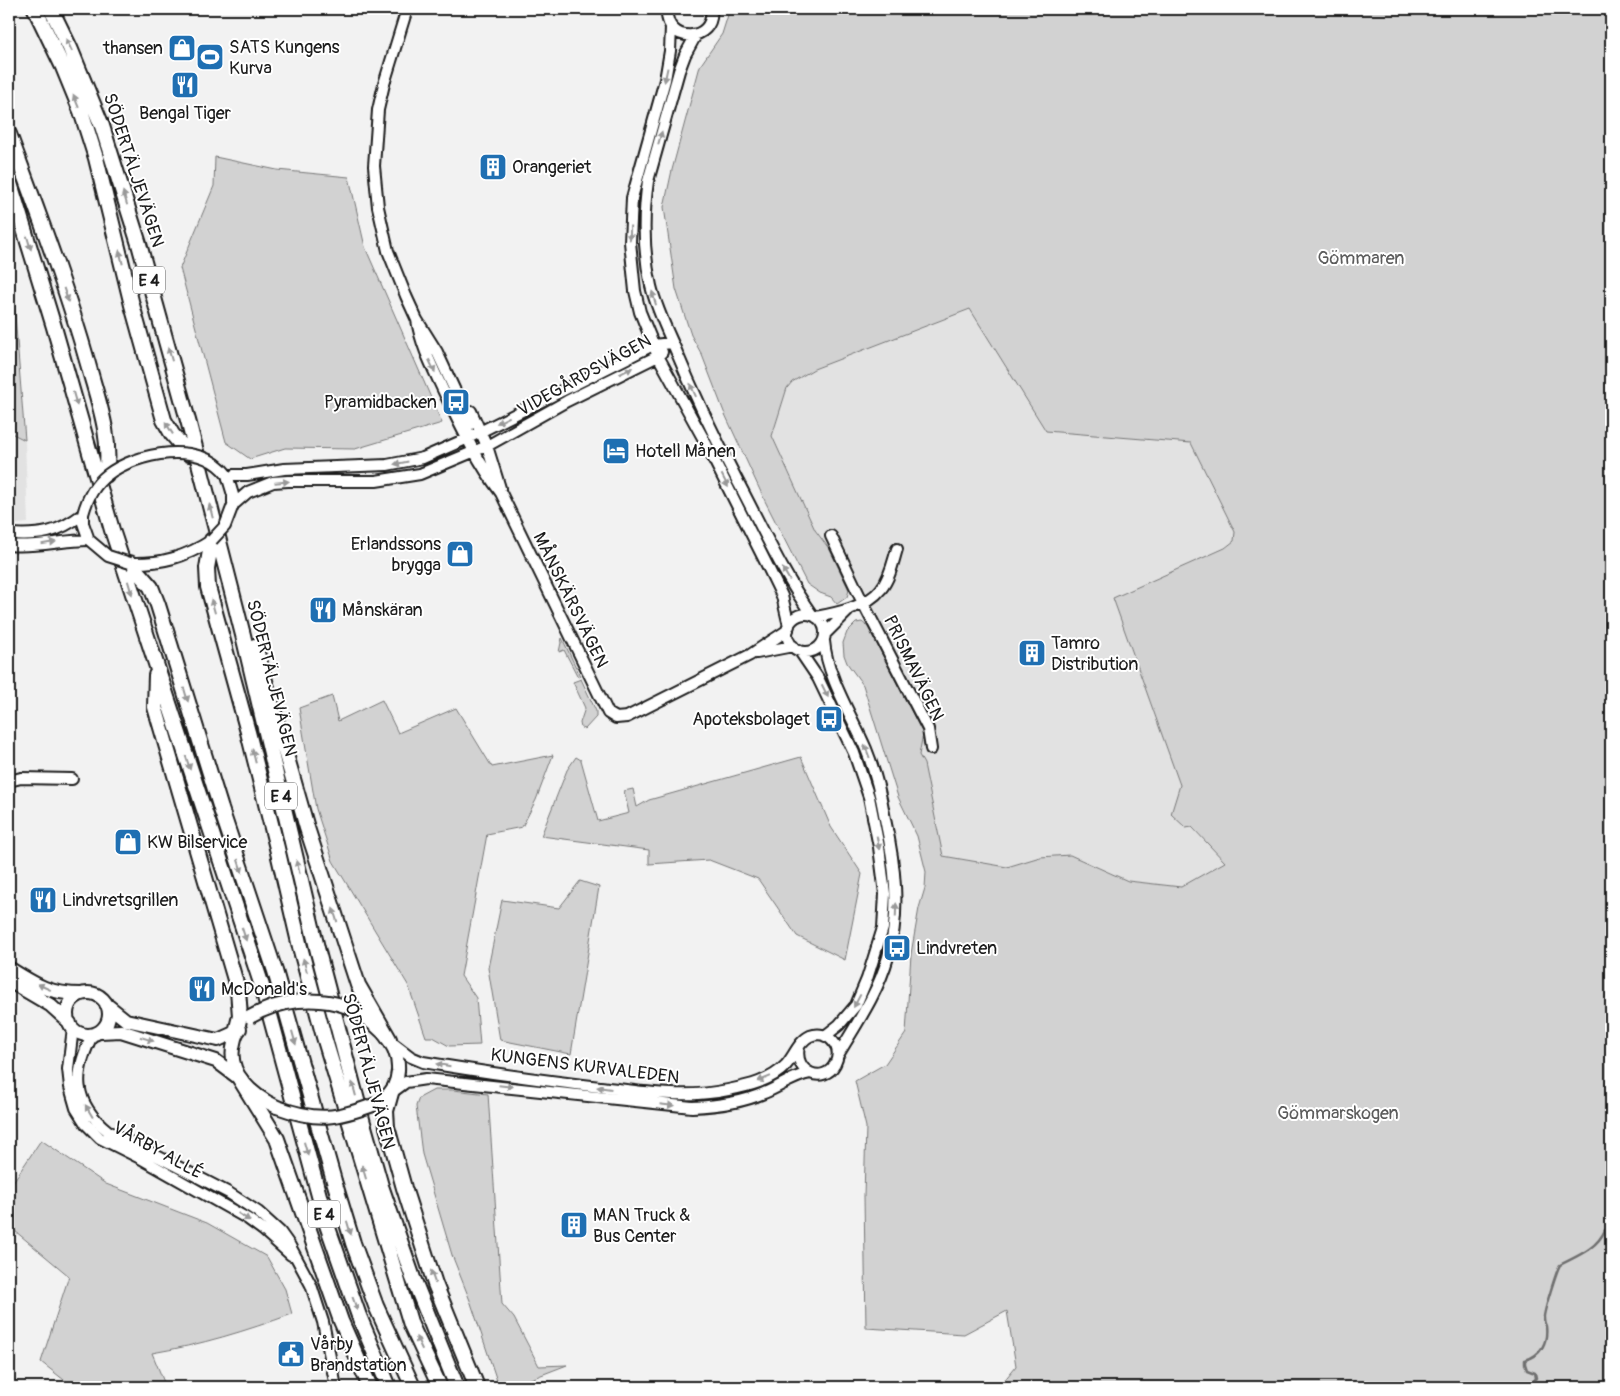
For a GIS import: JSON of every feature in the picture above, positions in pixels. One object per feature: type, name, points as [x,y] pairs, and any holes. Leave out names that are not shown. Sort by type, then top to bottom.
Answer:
[{"type":"highway","points":[[35,9],[66,76],[96,158],[132,305],[164,420],[172,434],[189,454]]},
{"type":"highway","name":"SÖDERTÄLJEVÄGEN","points":[[51,9],[70,48],[109,145],[139,244],[189,424],[243,635],[318,952],[363,1124],[381,1186],[412,1278],[457,1387]]},
{"type":"highway","points":[[9,134],[78,328],[107,432],[109,458],[106,476]]},
{"type":"highway","name":"E 4","points":[[9,180],[54,327],[112,530],[262,986],[327,1225],[364,1331],[389,1387]]},
{"type":"highway","points":[[212,540],[207,568],[208,587],[275,838],[300,947],[324,1037],[411,1325],[440,1387]]},
{"type":"highway","points":[[223,558],[244,608],[307,828],[358,985],[388,1040]]},
{"type":"highway","points":[[130,563],[151,587],[158,604],[275,971],[353,1243],[376,1306],[413,1387]]},
{"type":"highway","points":[[157,667],[155,707],[238,990],[240,1016],[236,1032]]},
{"type":"highway","points":[[240,1079],[277,1139],[342,1321],[370,1387]]},
{"type":"highway","points":[[391,1093],[386,1110],[387,1128],[404,1188],[435,1284],[477,1387]]},
{"type":"main road","points":[[9,968],[37,985],[56,993],[90,993],[97,995],[126,1020],[218,1040],[236,1032],[250,1017],[261,1010],[276,1006],[299,1001],[326,1001],[348,1007],[370,1019],[388,1040],[398,1063],[397,1078],[391,1093],[376,1104],[353,1113],[337,1116],[304,1116],[266,1102],[216,1061],[121,1031],[79,1032],[50,1005],[9,980]]},
{"type":"main road","points":[[71,1026],[68,1017],[70,1006],[82,994]]},
{"type":"main road","points":[[96,1033],[105,1026],[108,1019],[109,1011],[106,1004]]},
{"type":"main road","points":[[236,1032],[232,1052],[240,1079]]},
{"type":"street","name":"MÅNSKÄRSVÄGEN","points":[[406,9],[380,99],[375,145],[374,184],[382,230],[388,251],[417,320],[420,337],[426,353],[466,439],[484,470],[501,493]]},
{"type":"street","points":[[657,9],[667,13],[671,27],[670,51],[665,80],[632,198],[630,227],[631,260],[640,312],[658,356],[711,454],[782,596],[788,628],[787,636],[818,678],[854,753],[869,797],[879,847],[885,894],[883,928],[867,979],[856,1005],[839,1025],[825,1036]]},
{"type":"street","points":[[671,27],[682,35],[696,35],[708,26],[711,19],[711,9]]},
{"type":"street","points":[[696,35],[685,55],[653,163],[646,198],[645,253],[648,270],[658,309],[672,343],[733,472],[802,600],[822,623],[826,662],[867,751],[881,798],[891,847],[896,895],[895,927],[888,958],[865,1012],[838,1055],[835,1064],[825,1073],[818,1075],[810,1073],[805,1070],[798,1060],[799,1047],[808,1037],[816,1035],[825,1036],[833,1042],[837,1048],[838,1055]]},
{"type":"street","name":"MÅNSKÄRSVÄGEN","points":[[417,320],[442,351],[488,446],[501,493],[606,709],[616,718],[627,717],[750,654]]},
{"type":"street","name":"VIDEGÅRDSVÄGEN","points":[[230,476],[284,469],[387,466],[424,458],[481,432],[653,345],[672,343]]},
{"type":"street","name":"VIDEGÅRDSVÄGEN","points":[[236,502],[248,492],[273,482],[353,482],[420,474],[488,446],[567,401],[658,356],[672,343]]},
{"type":"street","points":[[163,454],[189,454],[208,460],[230,476],[236,502],[225,526],[212,540],[187,554],[173,559],[159,562],[130,563],[108,556],[89,540],[83,523],[83,514],[89,497],[106,476],[118,468],[143,458],[163,454]]},
{"type":"street","points":[[9,534],[23,535],[56,530],[69,525],[83,514]]},
{"type":"street","name":"PRISMAVÄGEN","points":[[831,536],[928,729],[931,749]]},
{"type":"street","points":[[9,545],[33,546],[69,540],[89,540]]},
{"type":"street","name":"PRISMAVÄGEN","points":[[814,616],[848,610],[863,603],[880,590],[889,575],[897,549]]},
{"type":"street","name":"PRISMAVÄGEN","points":[[824,638],[848,610]]},
{"type":"street","points":[[750,654],[788,628],[798,616],[806,614],[814,616]]},
{"type":"street","points":[[750,654],[796,648],[812,651],[817,649],[824,638]]},
{"type":"street","points":[[9,781],[21,778],[72,779]]},
{"type":"street","name":"VÅRBY ALLÉ","points":[[71,1026],[68,1069],[70,1087],[76,1108],[86,1124],[100,1138],[140,1158],[248,1219],[264,1230],[297,1261]]},
{"type":"street","name":"VÅRBY ALLÉ","points":[[96,1033],[81,1060],[78,1078],[87,1110],[94,1119],[114,1134],[229,1193],[258,1212],[280,1232],[290,1246],[311,1285],[323,1322],[336,1387]]},
{"type":"street","name":"KUNGENS KURVALEDEN","points":[[388,1040],[411,1057],[423,1062],[527,1079],[668,1095],[695,1095],[728,1090],[759,1082],[774,1075],[786,1065],[799,1047]]},
{"type":"street","name":"KUNGENS KURVALEDEN","points":[[391,1093],[406,1082],[426,1079],[692,1107],[725,1105],[743,1101],[764,1093],[792,1078],[810,1073]]},
{"type":"shaded area","points":[[970,309],[1046,431],[1191,443],[1235,532],[1234,541],[1225,548],[1113,598],[1180,785],[1172,814],[1191,827],[1226,862],[1181,887],[1128,881],[1070,855],[1040,857],[1007,867],[943,856],[924,764],[918,755],[923,734],[830,550],[815,530],[772,436],[787,388],[792,382],[814,369]]},
{"type":"shaded area","points":[[9,432],[25,440],[28,523],[9,525]]},
{"type":"green space","name":"Gömmarskogen","points":[[727,9],[1611,9],[1611,1387],[999,1387],[1016,1366],[1007,1311],[964,1334],[866,1328],[864,1196],[866,1127],[855,1081],[885,1064],[906,1033],[911,954],[919,908],[925,888],[926,872],[917,836],[898,797],[863,685],[847,663],[844,655],[843,643],[847,632],[856,623],[862,622],[868,627],[923,734],[919,755],[924,764],[943,856],[1007,867],[1040,857],[1070,855],[1128,881],[1181,887],[1225,862],[1192,827],[1186,828],[1171,814],[1180,785],[1113,598],[1225,548],[1234,541],[1235,532],[1191,443],[1046,431],[970,309],[814,369],[792,382],[787,388],[772,436],[815,530],[830,550],[849,590],[847,597],[837,604],[831,597],[820,593],[807,584],[765,501],[724,412],[702,355],[691,335],[676,289],[664,207],[700,66],[722,34],[728,15]]},
{"type":"green space","points":[[215,157],[277,170],[349,177],[365,247],[442,423],[355,449],[285,448],[250,459],[226,442],[180,268],[214,186]]},
{"type":"green space","points":[[13,290],[25,440],[9,432],[9,292]]},
{"type":"green space","points":[[562,638],[580,676],[578,677],[564,650],[559,652]]},
{"type":"green space","points":[[581,679],[596,711],[596,717],[585,729],[581,728],[580,723],[585,708],[573,682]]},
{"type":"green space","points":[[332,696],[338,721],[382,700],[398,733],[456,708],[492,767],[553,755],[536,800],[522,827],[487,834],[461,976],[476,998],[480,1045],[449,1046],[433,1037],[426,1037],[408,985],[333,861],[316,809],[299,708]]},
{"type":"green space","points":[[576,757],[581,760],[598,821],[629,813],[624,791],[633,789],[637,807],[649,800],[801,757],[831,827],[862,874],[845,960],[797,936],[758,879],[709,860],[649,864],[649,850],[541,836],[567,770]]},
{"type":"green space","points":[[580,881],[599,887],[571,1054],[500,1040],[488,968],[502,900],[559,908]]},
{"type":"green space","points":[[434,1090],[488,1094],[502,1304],[514,1318],[539,1366],[567,1365],[510,1387],[499,1387],[471,1303],[452,1255],[422,1154],[416,1106],[419,1098]]},
{"type":"green space","points":[[41,1140],[106,1184],[207,1223],[267,1257],[285,1289],[292,1314],[223,1337],[152,1353],[166,1387],[73,1387],[41,1362],[69,1276],[9,1226],[9,1188]]},
{"type":"waterway","points":[[1524,1387],[1532,1383],[1536,1378],[1535,1373],[1527,1370],[1525,1360],[1539,1352],[1546,1338],[1544,1315],[1560,1265],[1592,1247],[1605,1230],[1611,1227]]},
{"type":"place","name":"thansen","points":[[182,48]]},
{"type":"place","name":"SATS Kungens Kurva","points":[[210,57]]},
{"type":"place","name":"Bengal Tiger","points":[[185,85]]},
{"type":"place","name":"Orangeriet","points":[[493,167]]},
{"type":"place","name":"Pyramidbacken","points":[[456,402]]},
{"type":"place","name":"Hotell Månen","points":[[616,451]]},
{"type":"place","name":"Erlandssons brygga","points":[[460,554]]},
{"type":"place","name":"Månskäran","points":[[323,610]]},
{"type":"place","name":"Tamro Distribution","points":[[1032,653]]},
{"type":"place","name":"Apoteksbolaget","points":[[829,719]]},
{"type":"place","name":"KW Bilservice","points":[[128,842]]},
{"type":"place","name":"Lindvretsgrillen","points":[[43,900]]},
{"type":"place","name":"Lindvreten","points":[[897,948]]},
{"type":"place","name":"McDonald's","points":[[202,989]]},
{"type":"place","name":"MAN Truck & Bus Center","points":[[574,1225]]},
{"type":"place","name":"Vårby Brandstation","points":[[291,1354]]},
{"type":"park label","name":"Gömmaren","points":[[1361,258]]}]
